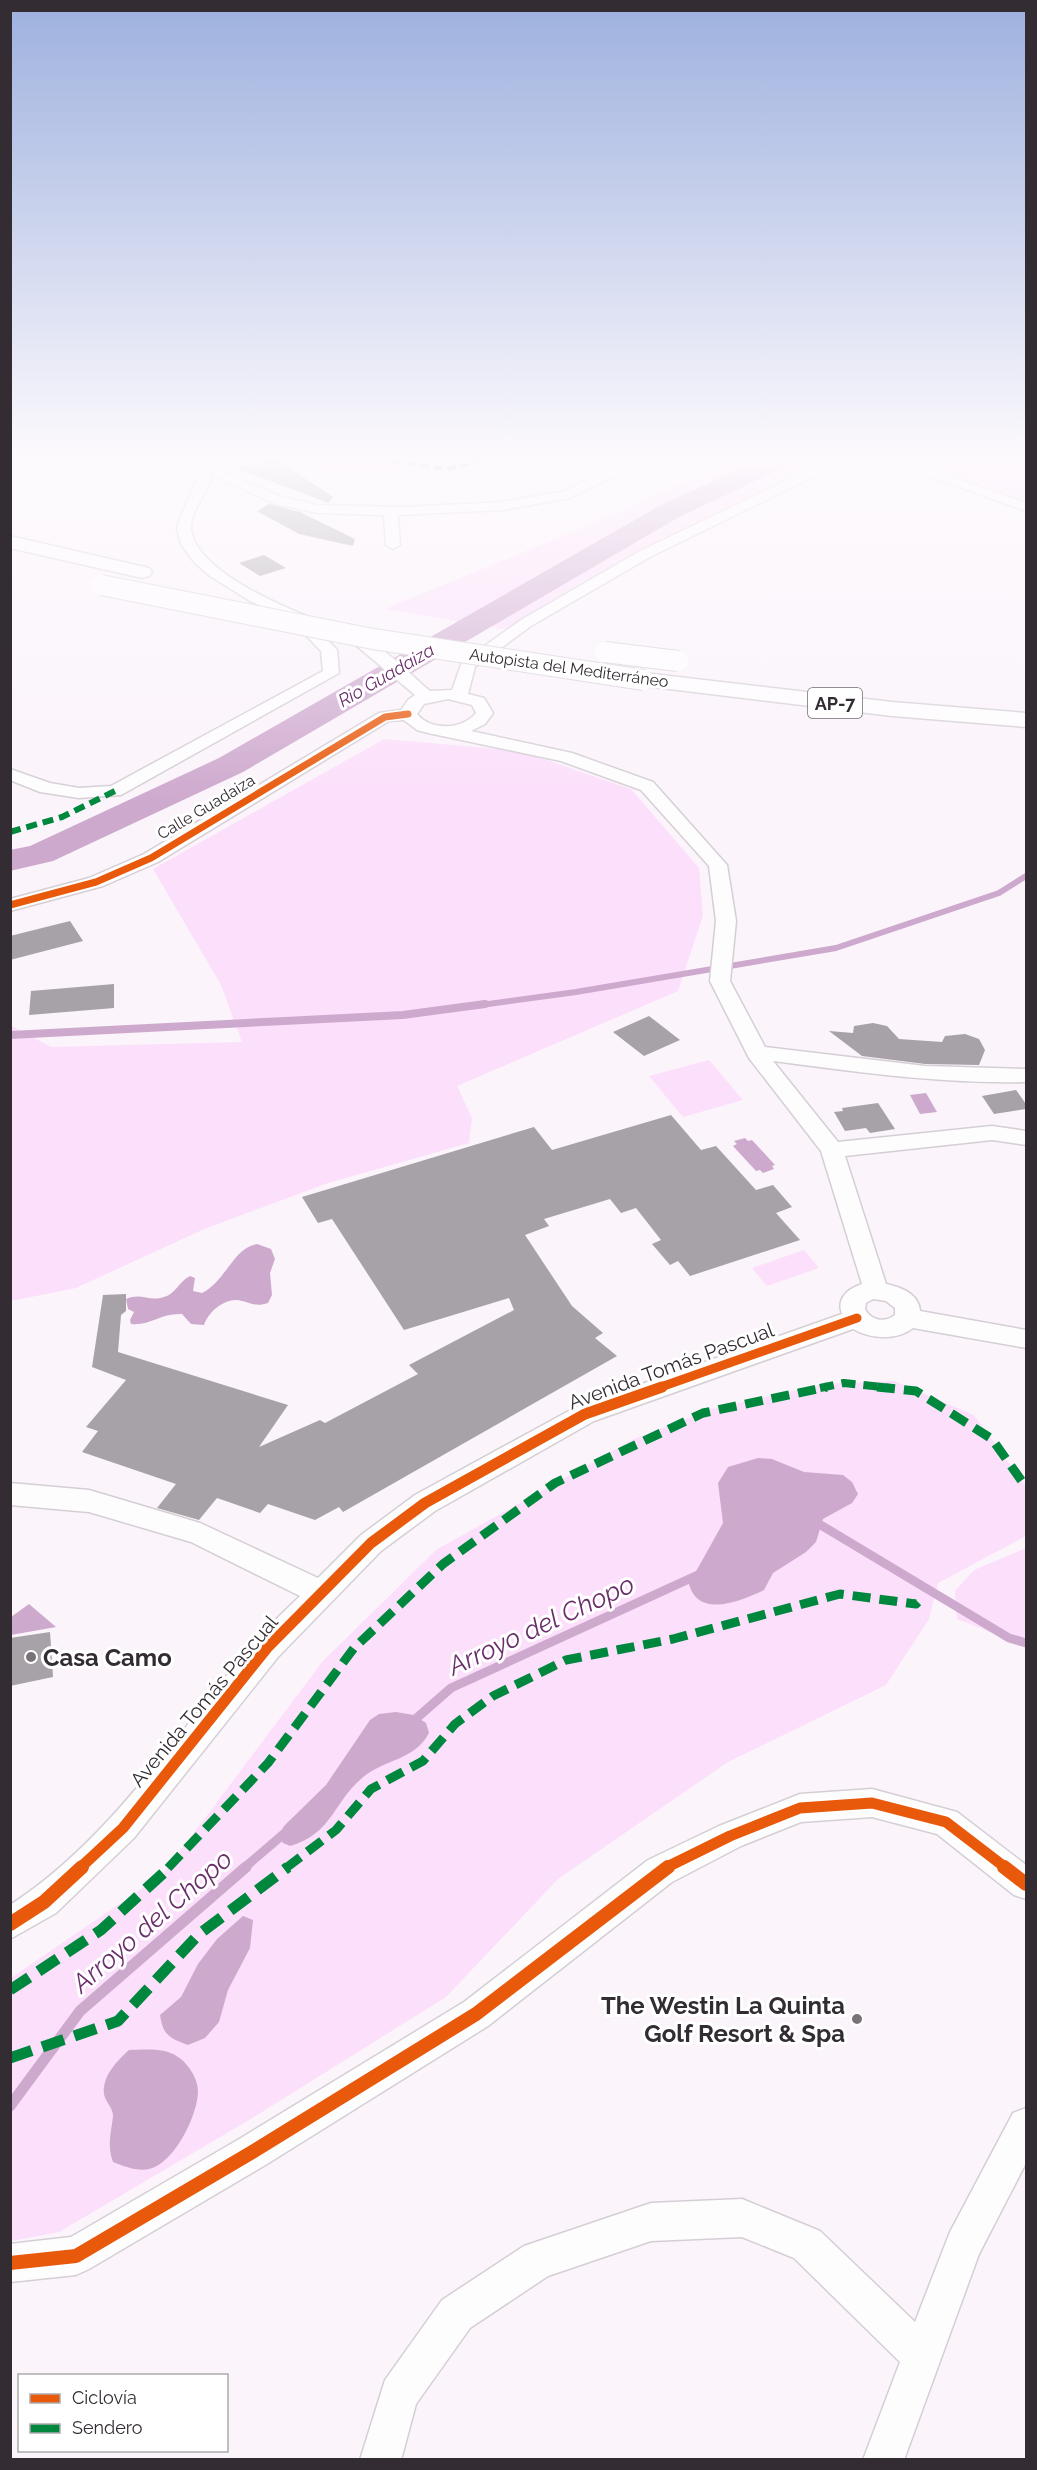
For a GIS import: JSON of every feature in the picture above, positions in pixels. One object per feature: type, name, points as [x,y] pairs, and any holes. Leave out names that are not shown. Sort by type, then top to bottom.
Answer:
[{"type":"highway","points":[[143,572],[320,608]]},
{"type":"highway","name":"Autopista del Mediterráneo","points":[[78,580],[373,639],[644,680],[869,706],[1026,720]]},
{"type":"highway","name":"Autopista del Mediterráneo","points":[[475,633],[530,642]]},
{"type":"highway","name":"Autopista del Mediterráneo","points":[[586,649],[689,663]]},
{"type":"street","points":[[219,572],[260,602],[357,638],[421,693],[459,695],[478,702],[485,713],[475,724],[441,730]]},
{"type":"street","points":[[459,695],[468,665],[526,623],[613,572]]},
{"type":"street","points":[[10,774],[46,788],[79,793],[115,791],[331,673],[329,650],[298,618]]},
{"type":"street","points":[[421,693],[412,704],[408,714],[418,725],[566,757],[647,786],[718,865],[726,921],[720,981],[757,1052],[832,1150],[876,1290]]},
{"type":"street","name":"Calle Guadaiza","points":[[10,905],[96,882],[151,858],[379,720],[408,714]]},
{"type":"street","points":[[757,1052],[907,1072],[983,1077],[1026,1074]]},
{"type":"street","points":[[832,1150],[992,1132],[1026,1138]]},
{"type":"street","points":[[908,1318],[907,1305],[894,1294],[876,1290],[867,1291],[854,1299],[853,1312],[857,1318],[880,1329],[897,1327],[908,1318],[1026,1340]]},
{"type":"street","name":"Avenida Tomás Pascual","points":[[10,1924],[44,1902],[123,1828],[267,1648],[371,1543],[425,1503],[585,1414],[857,1318]]},
{"type":"street","points":[[10,1494],[89,1501],[200,1534],[321,1593]]},
{"type":"street","points":[[10,2263],[76,2256],[86,2251],[476,2014],[660,1871],[730,1836],[800,1808],[872,1803],[946,1822],[1026,1884]]},
{"type":"street","points":[[883,2460],[963,2245],[1026,2126]]},
{"type":"street","points":[[380,2460],[399,2394],[456,2314],[538,2260],[651,2222],[742,2218],[807,2244],[921,2355]]},
{"type":"shaded area","points":[[474,572],[623,572],[516,631],[385,609]]},
{"type":"shaded area","points":[[384,739],[520,751],[631,789],[699,868],[703,916],[678,991],[457,1086],[472,1118],[469,1143],[328,1183],[202,1230],[76,1288],[11,1301],[10,1025],[51,1047],[242,1042],[221,985],[153,869]]},
{"type":"shaded area","points":[[709,1060],[743,1100],[683,1117],[649,1076]]},
{"type":"shaded area","points":[[926,1093],[937,1112],[920,1114],[910,1095]]},
{"type":"shaded area","points":[[745,1138],[748,1141],[752,1140],[775,1165],[772,1166],[774,1169],[763,1173],[760,1170],[756,1171],[733,1146],[737,1144],[734,1141]]},
{"type":"shaded area","points":[[257,1244],[271,1249],[275,1259],[270,1273],[272,1295],[268,1303],[255,1305],[236,1300],[226,1302],[212,1312],[204,1325],[191,1324],[182,1314],[167,1315],[144,1323],[131,1324],[130,1320],[134,1312],[128,1309],[126,1299],[136,1296],[164,1297],[190,1276],[195,1278],[193,1291],[202,1293],[217,1281],[235,1258]]},
{"type":"shaded area","points":[[804,1250],[819,1268],[767,1286],[752,1268]]},
{"type":"shaded area","points":[[894,1381],[974,1415],[1026,1487],[1026,1536],[938,1583],[929,1619],[886,1685],[728,1762],[558,1879],[446,1997],[249,2120],[59,2232],[11,2241],[11,1978],[163,1874],[323,1661],[436,1550],[634,1439],[712,1409],[824,1384]]},
{"type":"shaded area","points":[[758,1458],[772,1459],[804,1472],[843,1475],[852,1482],[858,1494],[852,1503],[823,1519],[816,1542],[806,1552],[773,1573],[764,1590],[744,1599],[722,1604],[701,1601],[694,1595],[689,1584],[723,1523],[718,1483],[728,1467]]},
{"type":"shaded area","points":[[1026,1548],[1026,1646],[957,1619],[955,1591],[974,1570]]},
{"type":"shaded area","points":[[29,1604],[56,1627],[11,1635],[11,1617]]},
{"type":"shaded area","points":[[396,1712],[414,1715],[426,1723],[429,1733],[423,1742],[407,1755],[362,1778],[315,1834],[290,1846],[283,1843],[279,1835],[284,1826],[326,1785],[370,1720],[379,1714]]},
{"type":"shaded area","points":[[243,1916],[253,1920],[250,1948],[228,1990],[219,2022],[205,2038],[188,2045],[172,2038],[165,2031],[160,2015],[181,1997],[198,1964],[217,1939]]},
{"type":"shaded area","points":[[129,2050],[154,2050],[172,2054],[189,2067],[198,2086],[194,2113],[183,2137],[167,2158],[158,2165],[145,2170],[113,2162],[110,2150],[113,2116],[104,2094],[105,2081],[111,2069]]},
{"type":"building","points":[[254,572],[272,572],[260,576]]},
{"type":"building","points":[[70,921],[83,941],[10,960],[10,936]]},
{"type":"building","points":[[114,984],[114,1008],[29,1015],[31,991]]},
{"type":"building","points":[[649,1016],[680,1040],[644,1056],[613,1032]]},
{"type":"building","points":[[873,1023],[887,1026],[899,1039],[942,1042],[945,1036],[965,1034],[979,1039],[985,1050],[979,1065],[925,1064],[862,1056],[829,1031],[853,1033],[854,1026]]},
{"type":"building","points":[[1016,1090],[1026,1104],[1026,1109],[994,1114],[982,1096]]},
{"type":"building","points":[[878,1103],[895,1129],[870,1133],[866,1128],[845,1131],[834,1112],[843,1111],[842,1108]]},
{"type":"building","points":[[671,1115],[701,1150],[716,1146],[756,1190],[773,1185],[792,1207],[776,1213],[800,1240],[690,1276],[678,1261],[670,1265],[652,1244],[661,1240],[636,1208],[621,1213],[610,1199],[544,1219],[549,1226],[525,1235],[572,1306],[603,1333],[595,1338],[617,1356],[343,1512],[339,1507],[315,1520],[268,1504],[260,1513],[217,1498],[199,1520],[157,1508],[176,1484],[82,1452],[98,1431],[86,1427],[126,1380],[92,1367],[103,1295],[126,1294],[126,1311],[121,1315],[118,1352],[288,1405],[259,1447],[320,1420],[325,1423],[418,1374],[409,1365],[514,1310],[509,1298],[404,1330],[332,1219],[318,1223],[302,1197],[534,1127],[552,1150]]},
{"type":"building","name":"Casa Camo","points":[[50,1632],[53,1677],[10,1686],[10,1638]]},
{"type":"waterway","name":"Rio Guadaiza","points":[[10,861],[41,854],[231,765],[564,572]]},
{"type":"waterway","points":[[474,1006],[576,992],[836,948],[999,893],[1026,876]]},
{"type":"waterway","points":[[10,1035],[403,1015],[485,1004]]},
{"type":"waterway","name":"Arroyo del Chopo","points":[[814,1521],[1009,1638],[1026,1643]]},
{"type":"waterway","name":"Arroyo del Chopo","points":[[411,1723],[451,1688],[700,1574]]},
{"type":"waterway","name":"Arroyo del Chopo","points":[[244,1868],[286,1832]]},
{"type":"waterway","name":"Arroyo del Chopo","points":[[10,2106],[80,2011],[246,1867]]},
{"type":"marked path","points":[[10,832],[62,817],[115,791]]},
{"type":"marked path","points":[[10,1990],[101,1930],[163,1874],[268,1763],[354,1648],[443,1564],[555,1483],[703,1413],[844,1383],[916,1391],[992,1439],[1026,1487]]},
{"type":"marked path","points":[[10,2058],[118,2021],[198,1935],[336,1830],[371,1789],[423,1761],[455,1724],[493,1696],[566,1660],[673,1639],[840,1594],[916,1604],[918,1602]]},
{"type":"cycle path","points":[[10,905],[96,882],[151,858],[385,717],[408,714]]},
{"type":"cycle path","points":[[10,1924],[44,1902],[123,1828],[267,1648],[371,1543],[425,1503],[585,1414],[857,1318]]},
{"type":"cycle path","points":[[10,2263],[76,2256],[254,2151],[476,2014],[660,1871],[730,1836],[800,1808],[872,1803],[946,1822],[1026,1884]]},
{"type":"place","name":"Casa Camo","points":[[31,1657]]},
{"type":"place","name":"The Westin La Quinta Golf Resort & Spa","points":[[857,2019]]}]
